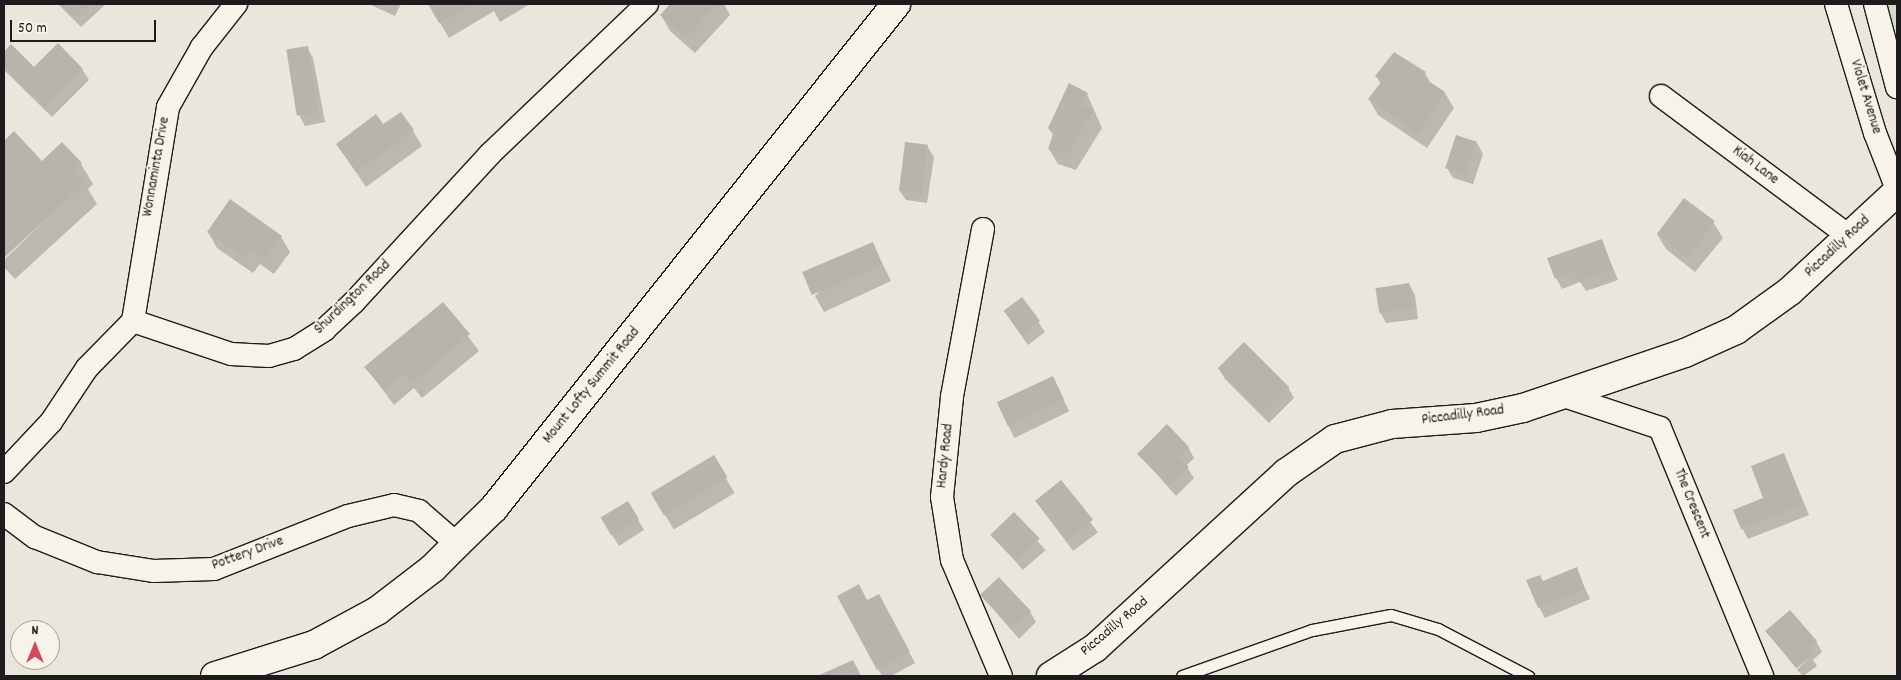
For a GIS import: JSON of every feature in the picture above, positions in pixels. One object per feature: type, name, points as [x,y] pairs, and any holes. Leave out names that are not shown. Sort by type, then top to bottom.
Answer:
[{"type":"main road","name":"Mount Lofty Summit Road","points":[[214,676],[314,645],[369,615],[433,568],[494,508],[896,4]]},
{"type":"main road","name":"Piccadilly Road","points":[[1051,676],[1095,648],[1286,473],[1335,439],[1392,424],[1476,418],[1561,395],[1685,353],[1736,330],[1790,291],[1897,190]]},
{"type":"street","name":"Wonnaminta Drive","points":[[133,321],[168,107],[202,47],[236,4]]},
{"type":"street","name":"Shurdington Road","points":[[133,321],[231,354],[269,356],[294,349],[324,330],[354,302],[490,154],[648,4]]},
{"type":"street","name":"Violet Avenue","points":[[1836,4],[1875,132],[1897,190]]},
{"type":"street","points":[[1875,4],[1897,87]]},
{"type":"street","name":"Kiah Lane","points":[[1661,96],[1850,236]]},
{"type":"street","name":"Hardy Road","points":[[983,229],[952,397],[942,497],[952,560],[1001,676]]},
{"type":"street","points":[[4,472],[51,422],[87,368],[133,321]]},
{"type":"street","name":"The Crescent","points":[[1561,395],[1660,428],[1762,676]]},
{"type":"street","name":"Pottery Drive","points":[[4,514],[35,536],[97,562],[154,571],[214,568],[348,516],[394,504],[419,511],[457,544]]},
{"type":"lane","points":[[1182,676],[1312,630],[1392,615],[1438,629],[1528,676]]},
{"type":"shaded area","points":[[1875,4],[1897,4],[1897,87]]},
{"type":"building","points":[[61,4],[89,4],[74,17]]},
{"type":"building","points":[[428,4],[472,4],[439,23]]},
{"type":"building","points":[[670,4],[717,4],[686,38],[660,15]]},
{"type":"building","points":[[58,43],[83,69],[45,107],[4,67],[4,52],[11,44],[34,67]]},
{"type":"building","points":[[308,46],[318,112],[297,116],[286,49]]},
{"type":"building","points":[[1394,52],[1426,72],[1421,76],[1445,92],[1418,133],[1368,99],[1382,81],[1375,76]]},
{"type":"building","points":[[1069,83],[1088,93],[1082,105],[1093,111],[1067,155],[1048,149],[1053,134],[1048,128]]},
{"type":"building","points":[[401,112],[414,130],[356,172],[336,144],[376,114],[383,124]]},
{"type":"building","points":[[14,131],[42,161],[62,142],[82,163],[74,170],[86,182],[4,258],[4,141]]},
{"type":"building","points":[[1456,135],[1477,142],[1466,175],[1445,168]]},
{"type":"building","points":[[905,142],[928,145],[922,193],[899,191]]},
{"type":"building","points":[[1684,198],[1714,221],[1687,257],[1657,234]]},
{"type":"building","points":[[230,199],[282,236],[265,259],[251,249],[244,258],[207,232]]},
{"type":"building","points":[[1602,239],[1613,269],[1579,281],[1575,271],[1555,279],[1547,258]]},
{"type":"building","points":[[873,242],[883,265],[812,295],[802,272]]},
{"type":"building","points":[[1409,283],[1413,308],[1379,313],[1375,288]]},
{"type":"building","points":[[1022,297],[1040,321],[1022,335],[1004,311]]},
{"type":"building","points":[[443,302],[470,334],[412,383],[404,373],[384,390],[364,367]]},
{"type":"building","points":[[1244,342],[1289,387],[1263,413],[1218,368]]},
{"type":"building","points":[[1053,376],[1064,400],[1008,426],[997,402]]},
{"type":"building","points":[[1167,424],[1189,447],[1178,457],[1189,467],[1169,486],[1137,454]]},
{"type":"building","points":[[1784,453],[1804,504],[1741,529],[1733,510],[1763,498],[1751,466]]},
{"type":"building","points":[[714,455],[727,477],[664,515],[651,493]]},
{"type":"building","points":[[1061,480],[1093,520],[1067,540],[1035,501]]},
{"type":"building","points":[[628,501],[639,519],[611,535],[601,517]]},
{"type":"building","points":[[1014,512],[1040,539],[1016,562],[990,535]]},
{"type":"building","points":[[1577,567],[1585,589],[1538,608],[1526,580],[1540,575],[1543,581]]},
{"type":"building","points":[[999,577],[1031,611],[1012,629],[980,595]]},
{"type":"building","points":[[859,584],[867,600],[879,594],[910,652],[877,670],[837,596]]},
{"type":"building","points":[[1790,610],[1817,641],[1807,650],[1812,655],[1797,668],[1765,631]]},
{"type":"building","points":[[853,660],[861,676],[817,676]]}]
